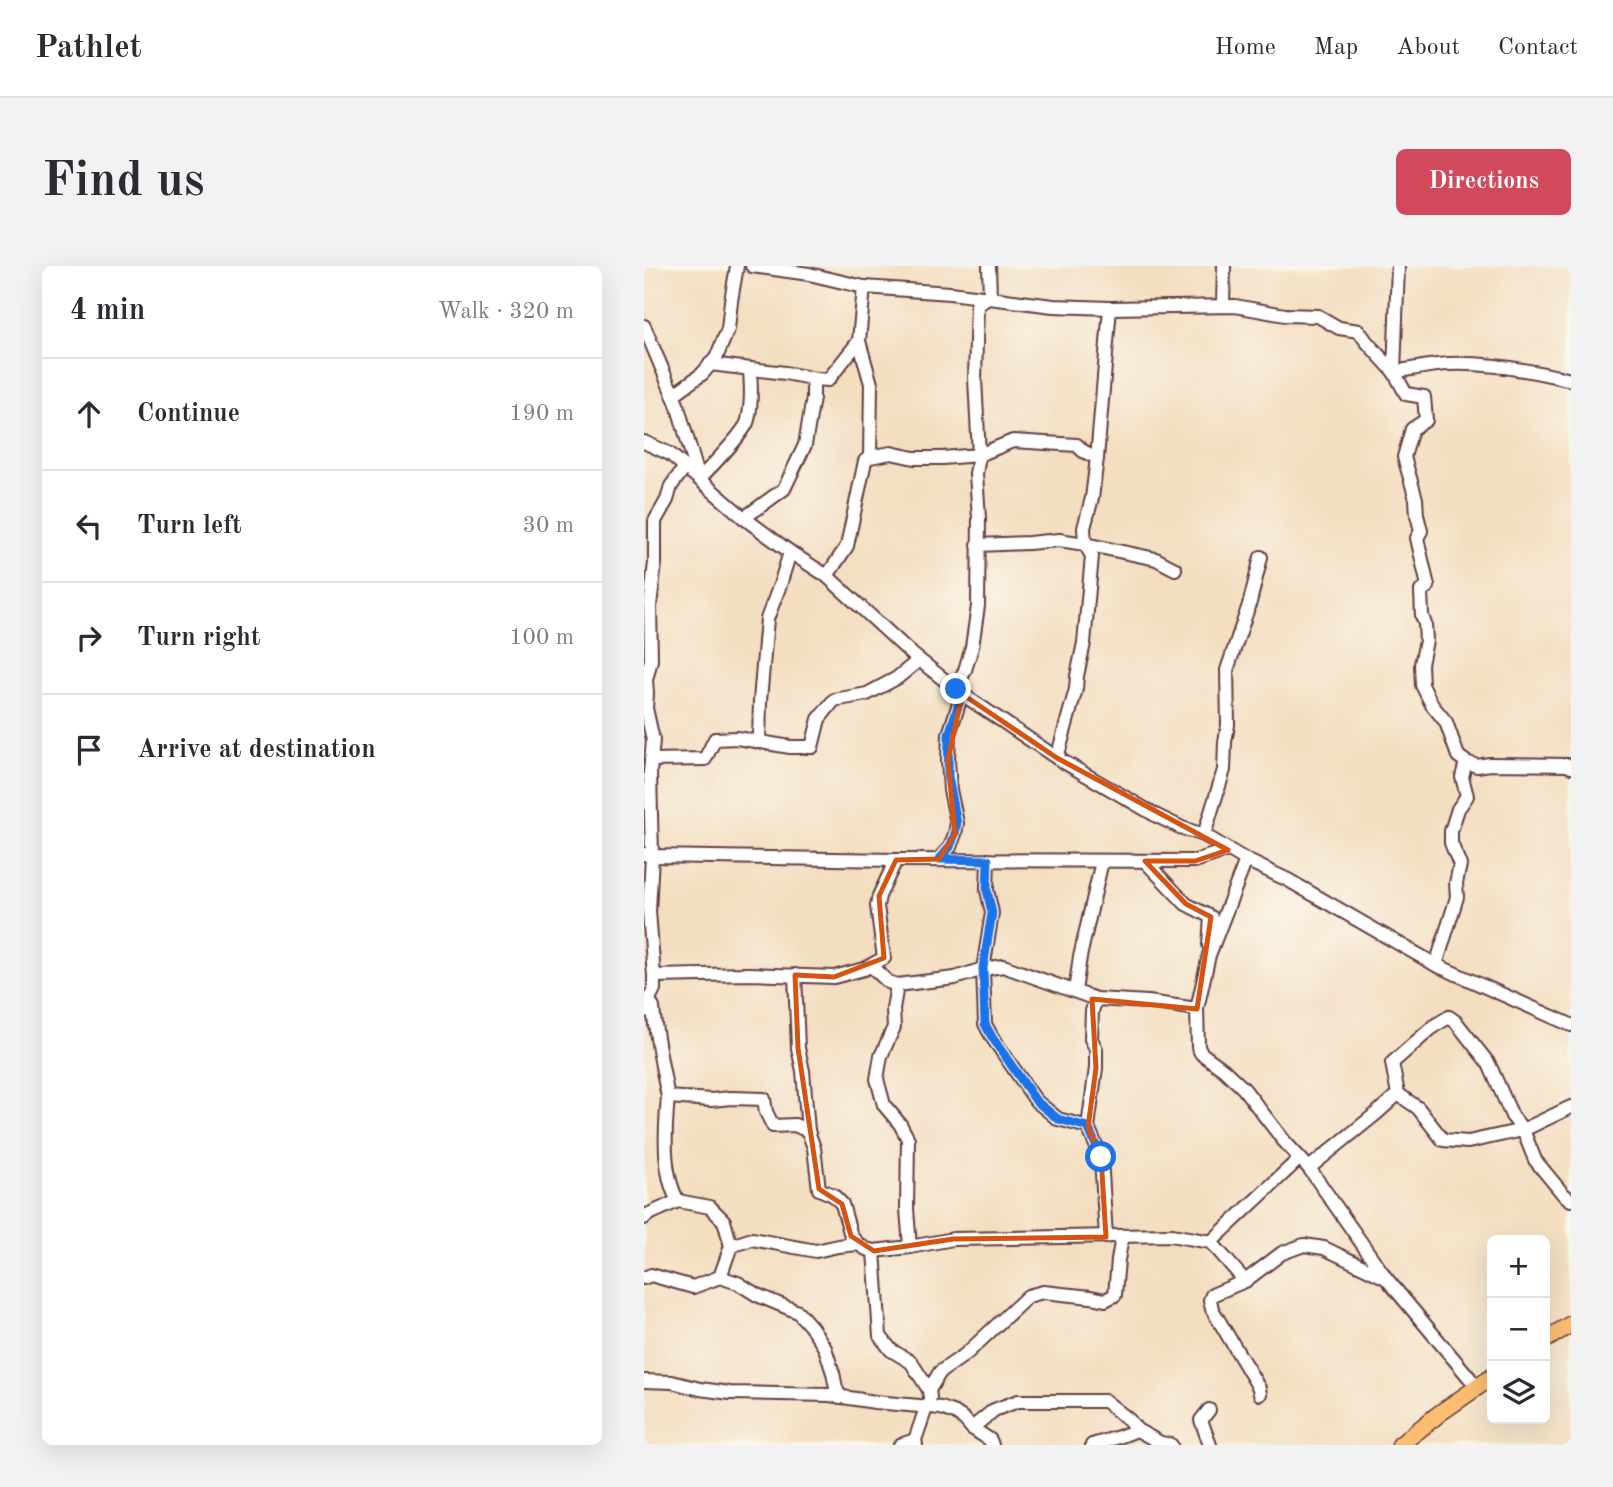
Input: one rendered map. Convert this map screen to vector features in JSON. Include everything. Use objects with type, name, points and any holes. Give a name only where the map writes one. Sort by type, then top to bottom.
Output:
[{"type":"main road","points":[[1550,1337],[1571,1324]]},
{"type":"main road","points":[[1401,1445],[1440,1413],[1487,1381]]},
{"type":"street","points":[[673,395],[702,374],[716,358],[728,329],[737,266]]},
{"type":"street","points":[[753,266],[809,274],[864,287],[950,293],[1045,305],[1111,308],[1235,306],[1285,315],[1318,316],[1339,328],[1359,331],[1394,372],[1406,394],[1424,397],[1426,420],[1412,429],[1405,457],[1416,499],[1421,531],[1417,538],[1429,586],[1422,592],[1426,641],[1422,685],[1432,705],[1446,722],[1458,755],[1466,762],[1477,766],[1490,764],[1571,767]]},
{"type":"street","points":[[989,266],[990,297]]},
{"type":"street","points":[[1223,305],[1224,266]]},
{"type":"street","points":[[1394,372],[1398,266]]},
{"type":"street","points":[[864,287],[859,341],[871,384],[870,457]]},
{"type":"street","points":[[940,859],[950,847],[957,823],[948,776],[949,734],[972,647],[978,606],[979,518],[976,474],[979,455],[975,379],[977,305],[990,297]]},
{"type":"street","points":[[1057,758],[1076,689],[1084,643],[1093,556],[1085,544],[1085,520],[1092,498],[1097,458],[1111,308]]},
{"type":"street","points":[[644,326],[673,395],[699,479]]},
{"type":"street","points":[[710,364],[828,380],[859,341]]},
{"type":"street","points":[[1394,372],[1446,364],[1474,364],[1571,380]]},
{"type":"street","points":[[699,479],[748,423],[750,370]]},
{"type":"street","points":[[744,518],[784,489],[805,445],[813,384],[816,379]]},
{"type":"street","points":[[827,576],[847,546],[865,461],[870,457],[891,453],[914,458],[979,455],[1013,441],[1077,445],[1097,458]]},
{"type":"street","points":[[644,442],[670,454],[744,518],[827,576],[919,660],[959,692],[1057,758],[1157,816],[1181,828],[1204,835],[1246,860],[1288,880],[1436,965],[1571,1025]]},
{"type":"street","points":[[678,1201],[673,1192],[667,1160],[665,1125],[668,1097],[662,1058],[648,1009],[654,989],[654,976],[649,911],[651,760],[646,680],[651,660],[650,606],[655,563],[655,521],[667,500],[671,486],[685,467]]},
{"type":"street","points":[[978,545],[1059,540],[1156,559],[1175,569]]},
{"type":"street","points":[[759,742],[767,619],[790,552]]},
{"type":"street","points":[[1204,835],[1224,770],[1228,725],[1227,670],[1250,602],[1261,557]]},
{"type":"street","points":[[651,760],[705,759],[715,739],[737,738],[790,747],[812,747],[819,719],[834,700],[867,694],[897,678],[919,660]]},
{"type":"street","points":[[1436,965],[1457,897],[1455,883],[1460,865],[1451,844],[1451,831],[1458,809],[1467,796],[1462,777],[1466,762]]},
{"type":"street","points":[[648,855],[896,860],[1195,861],[1228,850]]},
{"type":"street","points":[[654,976],[750,974],[835,977],[871,965],[884,958],[878,896],[896,860]]},
{"type":"street","points":[[988,860],[987,890],[992,913],[983,968],[985,1024],[1036,1101],[1058,1119],[1088,1127]]},
{"type":"street","points":[[1075,990],[1102,860]]},
{"type":"street","points":[[1246,860],[1209,956],[1196,1009],[1198,1047],[1201,1053],[1235,1079],[1309,1168],[1386,1278],[1478,1388]]},
{"type":"street","points":[[1145,861],[1186,904],[1211,916],[1209,956]]},
{"type":"street","points":[[871,965],[888,982],[897,985],[955,978],[983,968],[1003,966],[1096,999],[1148,1002],[1196,1009]]},
{"type":"street","points":[[795,975],[798,1048],[803,1071],[808,1130],[814,1148],[819,1189],[833,1195],[842,1204],[851,1236],[858,1244],[874,1251],[953,1238],[1171,1236],[1211,1242],[1245,1281]]},
{"type":"street","points":[[897,985],[893,1009],[894,1027],[881,1056],[877,1079],[884,1105],[900,1124],[908,1139],[907,1209],[910,1247]]},
{"type":"street","points":[[1096,999],[1092,1011],[1091,1039],[1096,1049],[1096,1068],[1088,1127],[1101,1157],[1105,1237]]},
{"type":"street","points":[[1571,1107],[1523,1130],[1468,1142],[1443,1140],[1418,1108],[1398,1094],[1392,1063],[1434,1026],[1450,1017],[1489,1064],[1512,1116],[1523,1130],[1535,1160],[1571,1200]]},
{"type":"street","points":[[1309,1168],[1398,1094]]},
{"type":"street","points":[[668,1097],[710,1100],[764,1099],[766,1112],[773,1126],[794,1125],[808,1130]]},
{"type":"street","points":[[1211,1242],[1300,1158]]},
{"type":"street","points":[[644,1218],[678,1201],[710,1207],[724,1221],[731,1246],[720,1277]]},
{"type":"street","points":[[900,1445],[916,1443],[929,1406],[929,1390],[940,1372],[965,1354],[1028,1296],[1044,1292],[1105,1300],[1115,1295],[1122,1237]]},
{"type":"street","points":[[731,1246],[752,1239],[816,1251],[858,1244]]},
{"type":"street","points":[[1260,1394],[1210,1305],[1212,1295],[1245,1281],[1282,1254],[1304,1245],[1324,1248],[1386,1278]]},
{"type":"street","points":[[874,1251],[880,1336],[891,1350],[911,1362],[929,1390]]},
{"type":"street","points":[[644,1278],[652,1275],[693,1287],[720,1277],[799,1312],[825,1348],[840,1397]]},
{"type":"street","points":[[644,1381],[672,1382],[730,1393],[830,1395],[929,1406],[956,1413],[990,1440],[992,1445]]},
{"type":"street","points":[[972,1427],[995,1410],[1018,1401],[1105,1401],[1137,1430],[1161,1443],[1171,1445]]},
{"type":"street","points":[[1209,1410],[1201,1420],[1210,1445]]},
{"type":"street","points":[[1092,1445],[1137,1430]]},
{"type":"highlighted area","points":[[962,694],[1057,758],[1228,850],[1195,861],[1145,861],[1186,904],[1211,917],[1197,1009],[1092,999],[1096,1068],[1088,1127],[1101,1157],[1106,1237],[953,1239],[874,1251],[851,1236],[842,1204],[819,1189],[798,1048],[795,975],[834,977],[884,958],[879,896],[896,860],[939,859],[955,834],[948,760]]},
{"type":"route","points":[[956,689],[962,694],[949,734],[948,776],[957,823],[950,847],[940,859],[988,860],[987,890],[992,913],[983,968],[985,1024],[1036,1101],[1058,1119],[1088,1127],[1101,1157]]}]
